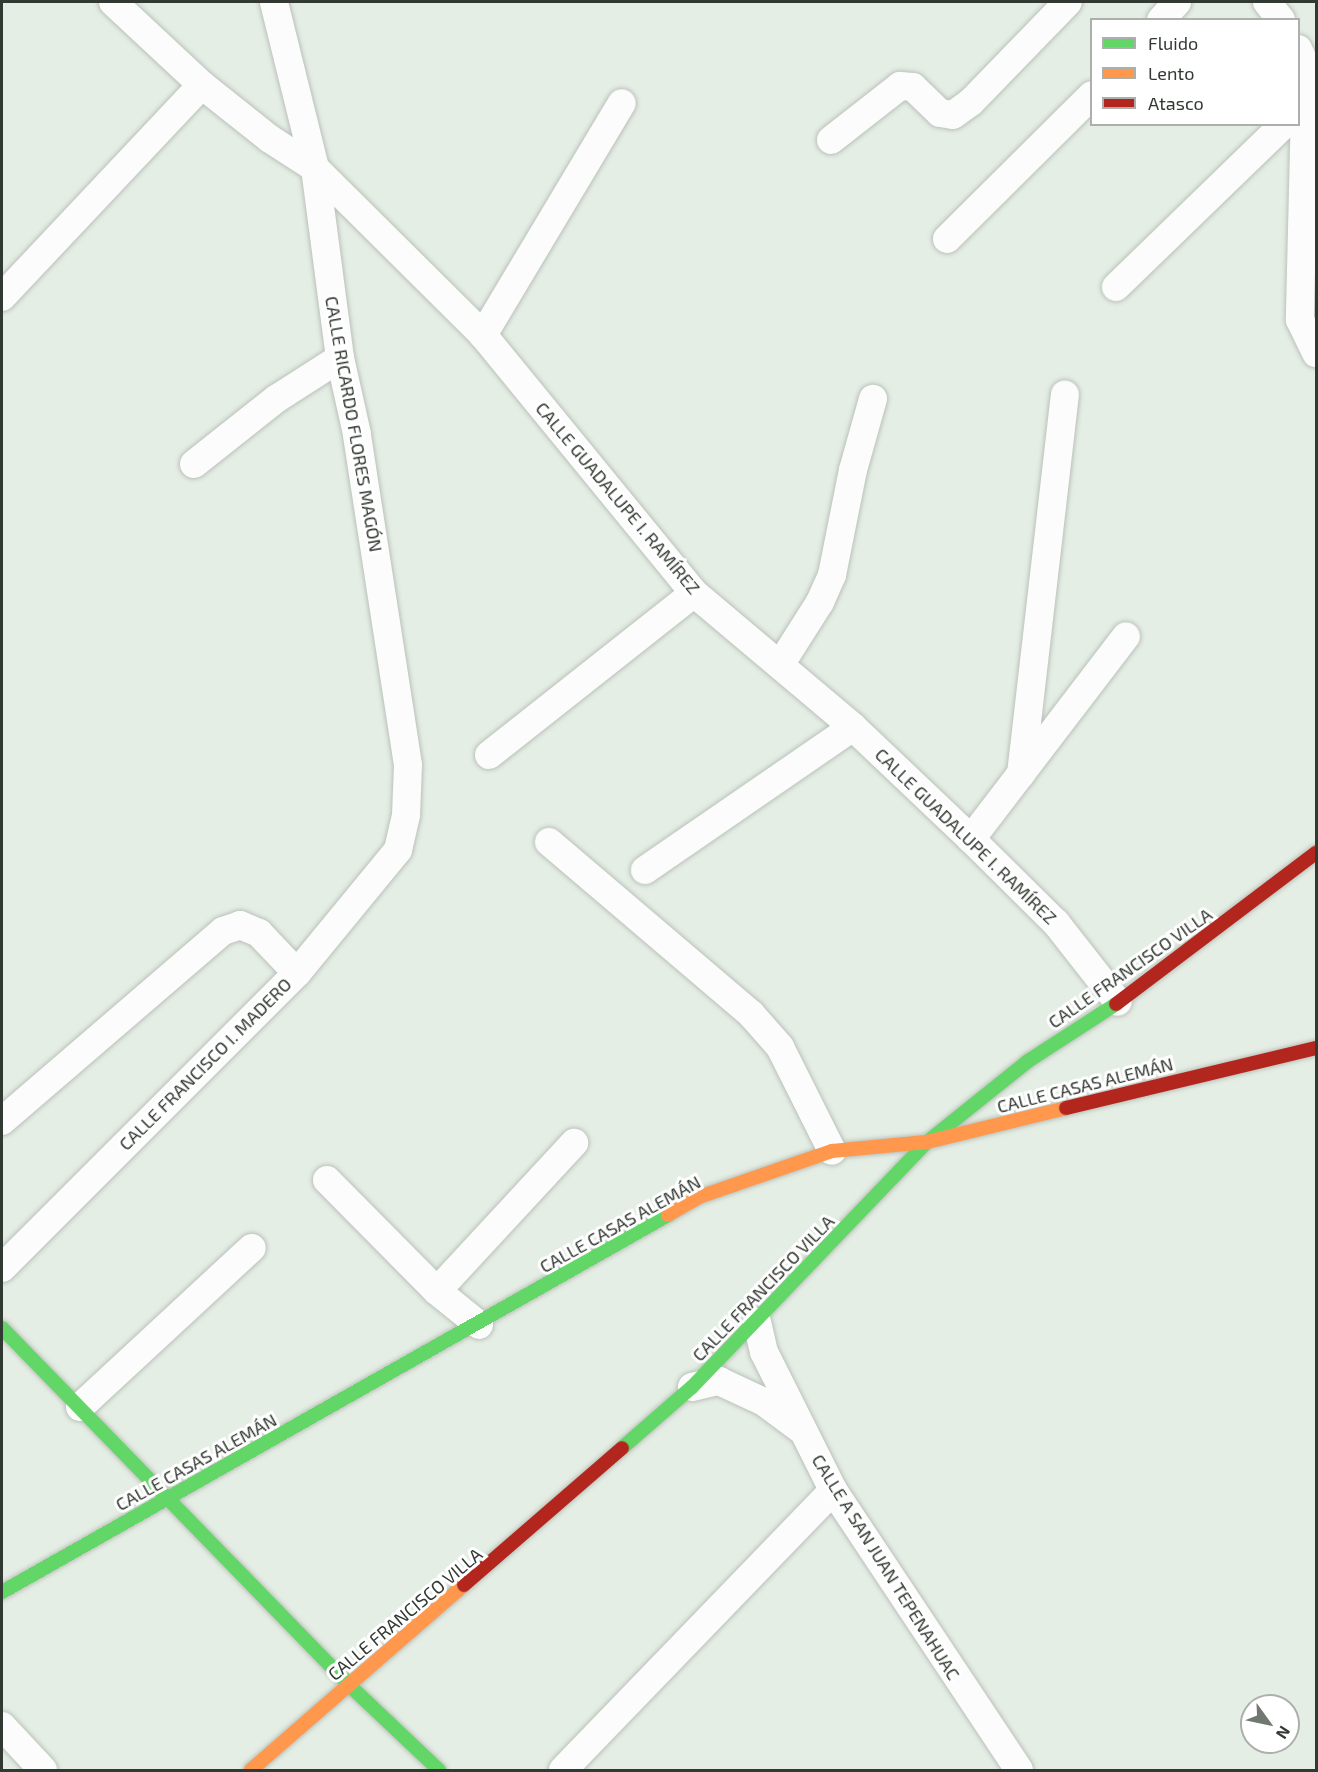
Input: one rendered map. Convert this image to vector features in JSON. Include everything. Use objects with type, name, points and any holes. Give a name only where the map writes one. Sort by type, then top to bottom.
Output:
[{"type":"street","name":"CALLE GUADALUPE I. RAMÍREZ","points":[[113,2],[202,85],[270,139],[315,168],[483,334],[694,593],[853,727],[971,838],[1056,923],[1118,1002]]},
{"type":"street","points":[[831,140],[900,86],[913,87],[940,113],[953,115],[971,102],[1068,2]]},
{"type":"street","points":[[1163,18],[1177,2]]},
{"type":"street","points":[[1267,2],[1279,18]]},
{"type":"street","name":"CALLE RICARDO FLORES MAGÓN","points":[[283,6],[315,168],[340,358],[357,434],[408,765],[406,816],[398,850]]},
{"type":"street","points":[[1300,51],[1306,66],[1302,107],[1300,320],[1317,353]]},
{"type":"street","points":[[2,297],[202,85]]},
{"type":"street","points":[[947,238],[1090,97]]},
{"type":"street","points":[[483,334],[622,103]]},
{"type":"street","points":[[1116,287],[1282,126]]},
{"type":"street","points":[[194,464],[276,399],[340,358]]},
{"type":"street","points":[[1021,774],[1065,395]]},
{"type":"street","points":[[780,665],[820,602],[832,575],[853,470],[873,399]]},
{"type":"street","points":[[489,755],[694,593]]},
{"type":"street","points":[[971,838],[1126,636]]},
{"type":"street","points":[[645,870],[853,727]]},
{"type":"street","points":[[549,842],[751,1014],[780,1047],[832,1151]]},
{"type":"street","name":"CALLE FRANCISCO I. MADERO","points":[[2,1268],[297,972],[398,850]]},
{"type":"street","name":"CALLE FRANCISCO VILLA","points":[[251,1770],[506,1553],[692,1387],[758,1322],[927,1142],[1028,1061],[1118,1002],[1317,853]]},
{"type":"street","points":[[2,1121],[223,932],[240,926],[259,933],[297,972]]},
{"type":"street","name":"CALLE CASAS ALEMÁN","points":[[2,1592],[479,1325],[699,1197],[832,1151],[927,1142],[1317,1048]]},
{"type":"street","points":[[437,1291],[574,1143]]},
{"type":"street","points":[[327,1180],[437,1291],[479,1325]]},
{"type":"street","points":[[80,1407],[252,1248]]},
{"type":"street","name":"CALLE A SAN JUAN TEPENAHUAC","points":[[758,1322],[764,1352],[833,1490],[1018,1770]]},
{"type":"street","points":[[2,1328],[349,1685],[439,1770]]},
{"type":"street","points":[[692,1387],[719,1381],[764,1402],[801,1430]]},
{"type":"street","points":[[563,1770],[833,1490]]},
{"type":"street","points":[[2,1726],[43,1770]]},
{"type":"traffic: fast","points":[[622,1448],[692,1387],[927,1142],[1028,1061],[1116,1004]]},
{"type":"traffic: fast","points":[[2,1592],[668,1215]]},
{"type":"traffic: fast","points":[[2,1328],[349,1685],[439,1770]]},
{"type":"traffic: slow","points":[[668,1215],[699,1197],[832,1151],[927,1142],[1066,1108]]},
{"type":"traffic: slow","points":[[251,1770],[464,1585]]},
{"type":"traffic: jam","points":[[1116,1004],[1316,853]]},
{"type":"traffic: jam","points":[[1066,1108],[1316,1048]]},
{"type":"traffic: jam","points":[[464,1585],[622,1448]]}]
